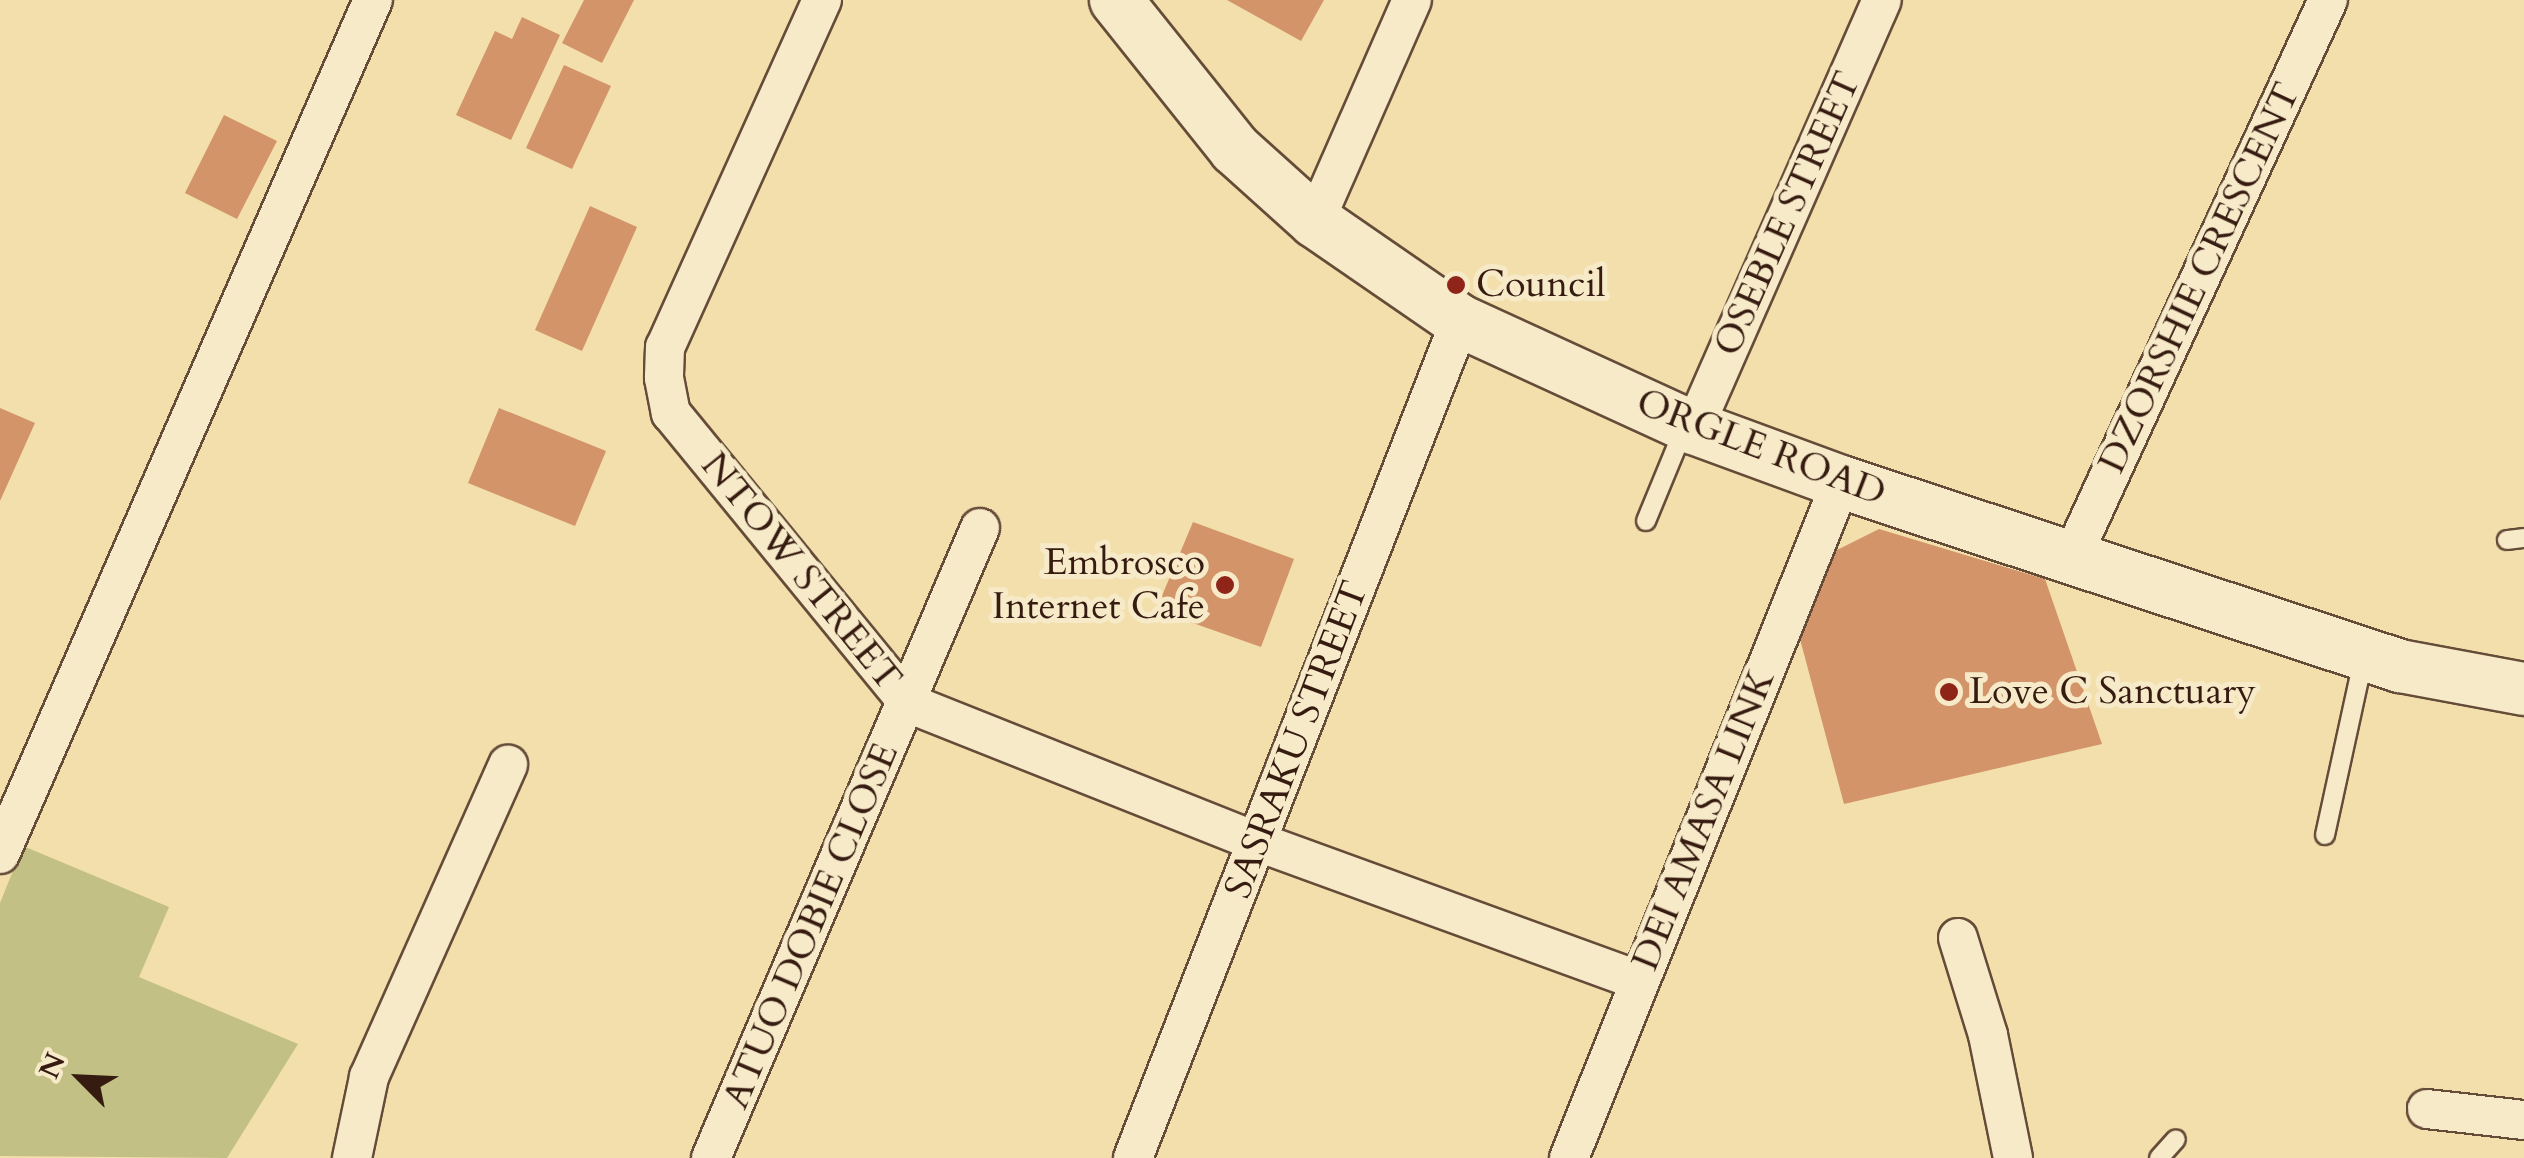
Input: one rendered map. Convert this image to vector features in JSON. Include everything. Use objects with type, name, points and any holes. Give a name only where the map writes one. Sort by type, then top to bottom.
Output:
[{"type":"street","points":[[0,854],[374,0]]},
{"type":"street","name":"NTOW STREET","points":[[822,0],[665,347],[664,378],[671,413],[908,703],[1258,842],[1639,981]]},
{"type":"street","name":"ORGLE ROAD","points":[[1116,0],[1235,148],[1315,220],[1460,321],[1690,426],[1841,482],[2365,655],[2524,689]]},
{"type":"street","points":[[1315,220],[1412,0]]},
{"type":"street","name":"OSEBLE STREET","points":[[1690,426],[1882,0]]},
{"type":"street","name":"DZORSHIE CRESCENT","points":[[2072,557],[2328,0]]},
{"type":"street","name":"SASRAKU STREET","points":[[1132,1158],[1460,321]]},
{"type":"street","name":"DEI AMASA LINK","points":[[1570,1158],[1841,482]]},
{"type":"street","name":"ATUO DOBIE CLOSE","points":[[711,1158],[980,528]]},
{"type":"street","points":[[352,1158],[368,1077],[508,765]]},
{"type":"street","points":[[1958,938],[1988,1036],[2014,1158]]},
{"type":"street","points":[[2428,1110],[2524,1120]]},
{"type":"lane","points":[[1646,521],[1690,426]]},
{"type":"lane","points":[[2325,835],[2365,655]]},
{"type":"lane","points":[[2159,1158],[2176,1139]]},
{"type":"shaded area","points":[[23,846],[169,907],[139,977],[298,1044],[227,1158],[0,1156],[0,903]]},
{"type":"building","points":[[584,0],[634,0],[602,63],[562,43]]},
{"type":"building","points":[[1227,0],[1324,0],[1301,41]]},
{"type":"building","points":[[522,17],[560,35],[511,140],[456,115],[495,31],[512,39]]},
{"type":"building","points":[[564,65],[611,86],[572,169],[526,148]]},
{"type":"building","points":[[224,115],[277,141],[237,219],[185,193]]},
{"type":"building","points":[[590,206],[637,227],[582,351],[535,330]]},
{"type":"building","points":[[0,408],[35,423],[0,501]]},
{"type":"building","points":[[499,408],[606,451],[575,526],[468,483]]},
{"type":"building","name":"Embrosco Internet Cafe","points":[[1193,522],[1294,559],[1261,647],[1156,610]]},
{"type":"building","name":"Love C Sanctuary","points":[[1879,529],[2045,579],[2102,744],[1844,804],[1800,639],[1831,553]]},
{"type":"place","name":"Council","points":[[1456,285]]},
{"type":"place","name":"Embrosco Internet Cafe","points":[[1225,585]]},
{"type":"place","name":"Love C Sanctuary","points":[[1949,692]]}]
